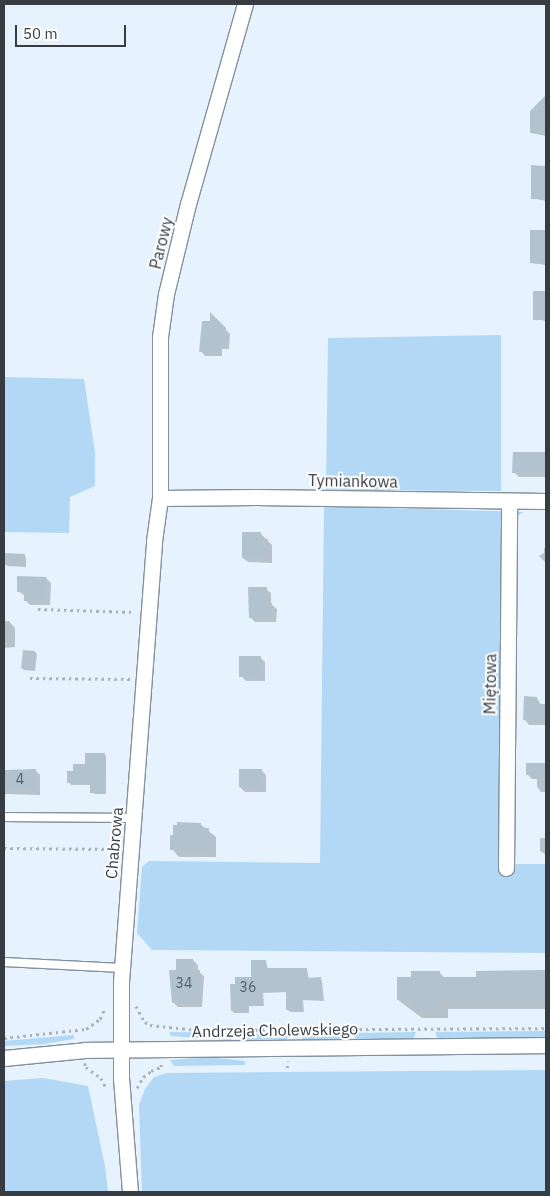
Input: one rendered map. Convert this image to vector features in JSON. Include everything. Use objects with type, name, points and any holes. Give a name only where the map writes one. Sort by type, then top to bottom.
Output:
[{"type":"street","name":"Parowy","points":[[160,498],[160,337],[166,294],[188,204],[245,4]]},
{"type":"street","name":"Tymiankowa","points":[[160,498],[256,497],[546,501]]},
{"type":"street","name":"Chabrowa","points":[[130,1192],[121,1050],[122,968],[154,540],[160,498]]},
{"type":"street","name":"Miętowa","points":[[506,868],[509,501]]},
{"type":"street","name":"Andrzeja Cholewskiego","points":[[4,1058],[85,1050],[546,1045]]},
{"type":"lane","points":[[4,817],[134,818]]},
{"type":"lane","points":[[4,962],[122,968]]},
{"type":"path","points":[[38,609],[150,612]]},
{"type":"path","points":[[30,678],[144,680]]},
{"type":"path","points":[[4,848],[131,849]]},
{"type":"path","points":[[4,1038],[86,1029],[107,1018]]},
{"type":"path","points":[[133,1018],[143,1018],[145,1022],[156,1027],[198,1030],[546,1028]]},
{"type":"path","points":[[143,1077],[150,1071],[161,1067],[161,1061]]},
{"type":"path","points":[[85,1062],[86,1067],[101,1078]]},
{"type":"shaded area","points":[[501,335],[501,491],[326,490],[328,338]]},
{"type":"shaded area","points":[[4,377],[84,379],[95,452],[95,486],[70,497],[69,533],[4,532]]},
{"type":"shaded area","points":[[324,506],[523,512],[517,517],[514,864],[546,864],[546,953],[152,950],[137,933],[142,867],[149,861],[320,863]]},
{"type":"shaded area","points":[[546,1031],[546,1039],[439,1039],[436,1036],[436,1032]]},
{"type":"shaded area","points":[[170,1032],[233,1033],[233,1037],[231,1040],[170,1036]]},
{"type":"shaded area","points":[[416,1032],[413,1039],[357,1040],[354,1037],[354,1033]]},
{"type":"shaded area","points":[[244,1033],[288,1033],[288,1037],[286,1040],[247,1041]]},
{"type":"shaded area","points":[[300,1033],[344,1033],[344,1037],[341,1040],[303,1040]]},
{"type":"shaded area","points":[[74,1035],[74,1039],[44,1044],[4,1046],[4,1041]]},
{"type":"shaded area","points":[[208,1057],[245,1061],[245,1065],[174,1066],[170,1060]]},
{"type":"shaded area","points":[[546,1070],[546,1192],[142,1192],[139,1105],[145,1089],[154,1077],[167,1073]]},
{"type":"shaded area","points":[[43,1078],[88,1086],[105,1166],[108,1192],[4,1192],[4,1081]]},
{"type":"building","points":[[546,95],[546,133],[530,133],[530,111]]},
{"type":"building","points":[[531,165],[546,166],[546,199],[531,199]]},
{"type":"building","points":[[530,230],[546,230],[546,264],[530,263]]},
{"type":"building","points":[[533,291],[546,291],[546,320],[533,320]]},
{"type":"building","points":[[210,312],[226,328],[225,345],[218,345],[217,352],[199,352],[202,321],[210,321]]},
{"type":"building","points":[[513,452],[545,452],[545,473],[512,473]]},
{"type":"building","points":[[242,532],[261,532],[261,539],[268,539],[267,558],[242,558]]},
{"type":"building","points":[[4,553],[25,554],[24,565],[4,564]]},
{"type":"building","points":[[17,576],[46,577],[46,601],[24,601],[24,592],[17,592]]},
{"type":"building","points":[[248,587],[267,587],[267,603],[272,603],[272,618],[249,618]]},
{"type":"building","points":[[23,650],[35,651],[34,669],[21,668]]},
{"type":"building","points":[[239,656],[261,656],[261,677],[239,677]]},
{"type":"building","points":[[524,696],[537,697],[537,704],[546,704],[546,721],[523,720]]},
{"type":"building","points":[[85,753],[105,753],[104,793],[90,793],[90,783],[67,783],[67,771],[73,771],[73,764],[85,764]]},
{"type":"building","points":[[526,763],[546,763],[546,775],[526,775]]},
{"type":"building","points":[[36,769],[36,790],[4,789],[4,770]]},
{"type":"building","points":[[239,769],[262,769],[261,788],[239,787]]},
{"type":"building","points":[[177,822],[201,823],[200,828],[209,828],[209,850],[170,850],[170,835],[173,835],[173,825],[177,825]]},
{"type":"building","points":[[176,959],[193,959],[193,970],[200,970],[198,1003],[172,1003],[169,970],[176,970]]},
{"type":"building","points":[[251,960],[266,960],[266,968],[307,968],[307,978],[321,977],[322,999],[302,999],[302,1010],[286,1010],[286,990],[262,991],[262,1004],[247,1005],[247,1011],[231,1011],[230,984],[235,984],[235,977],[251,977]]},
{"type":"building","points":[[546,970],[546,1001],[440,1000],[440,1009],[412,1010],[412,1000],[397,1000],[397,977],[411,977],[411,971],[440,971],[440,977],[476,977],[476,971]]}]
